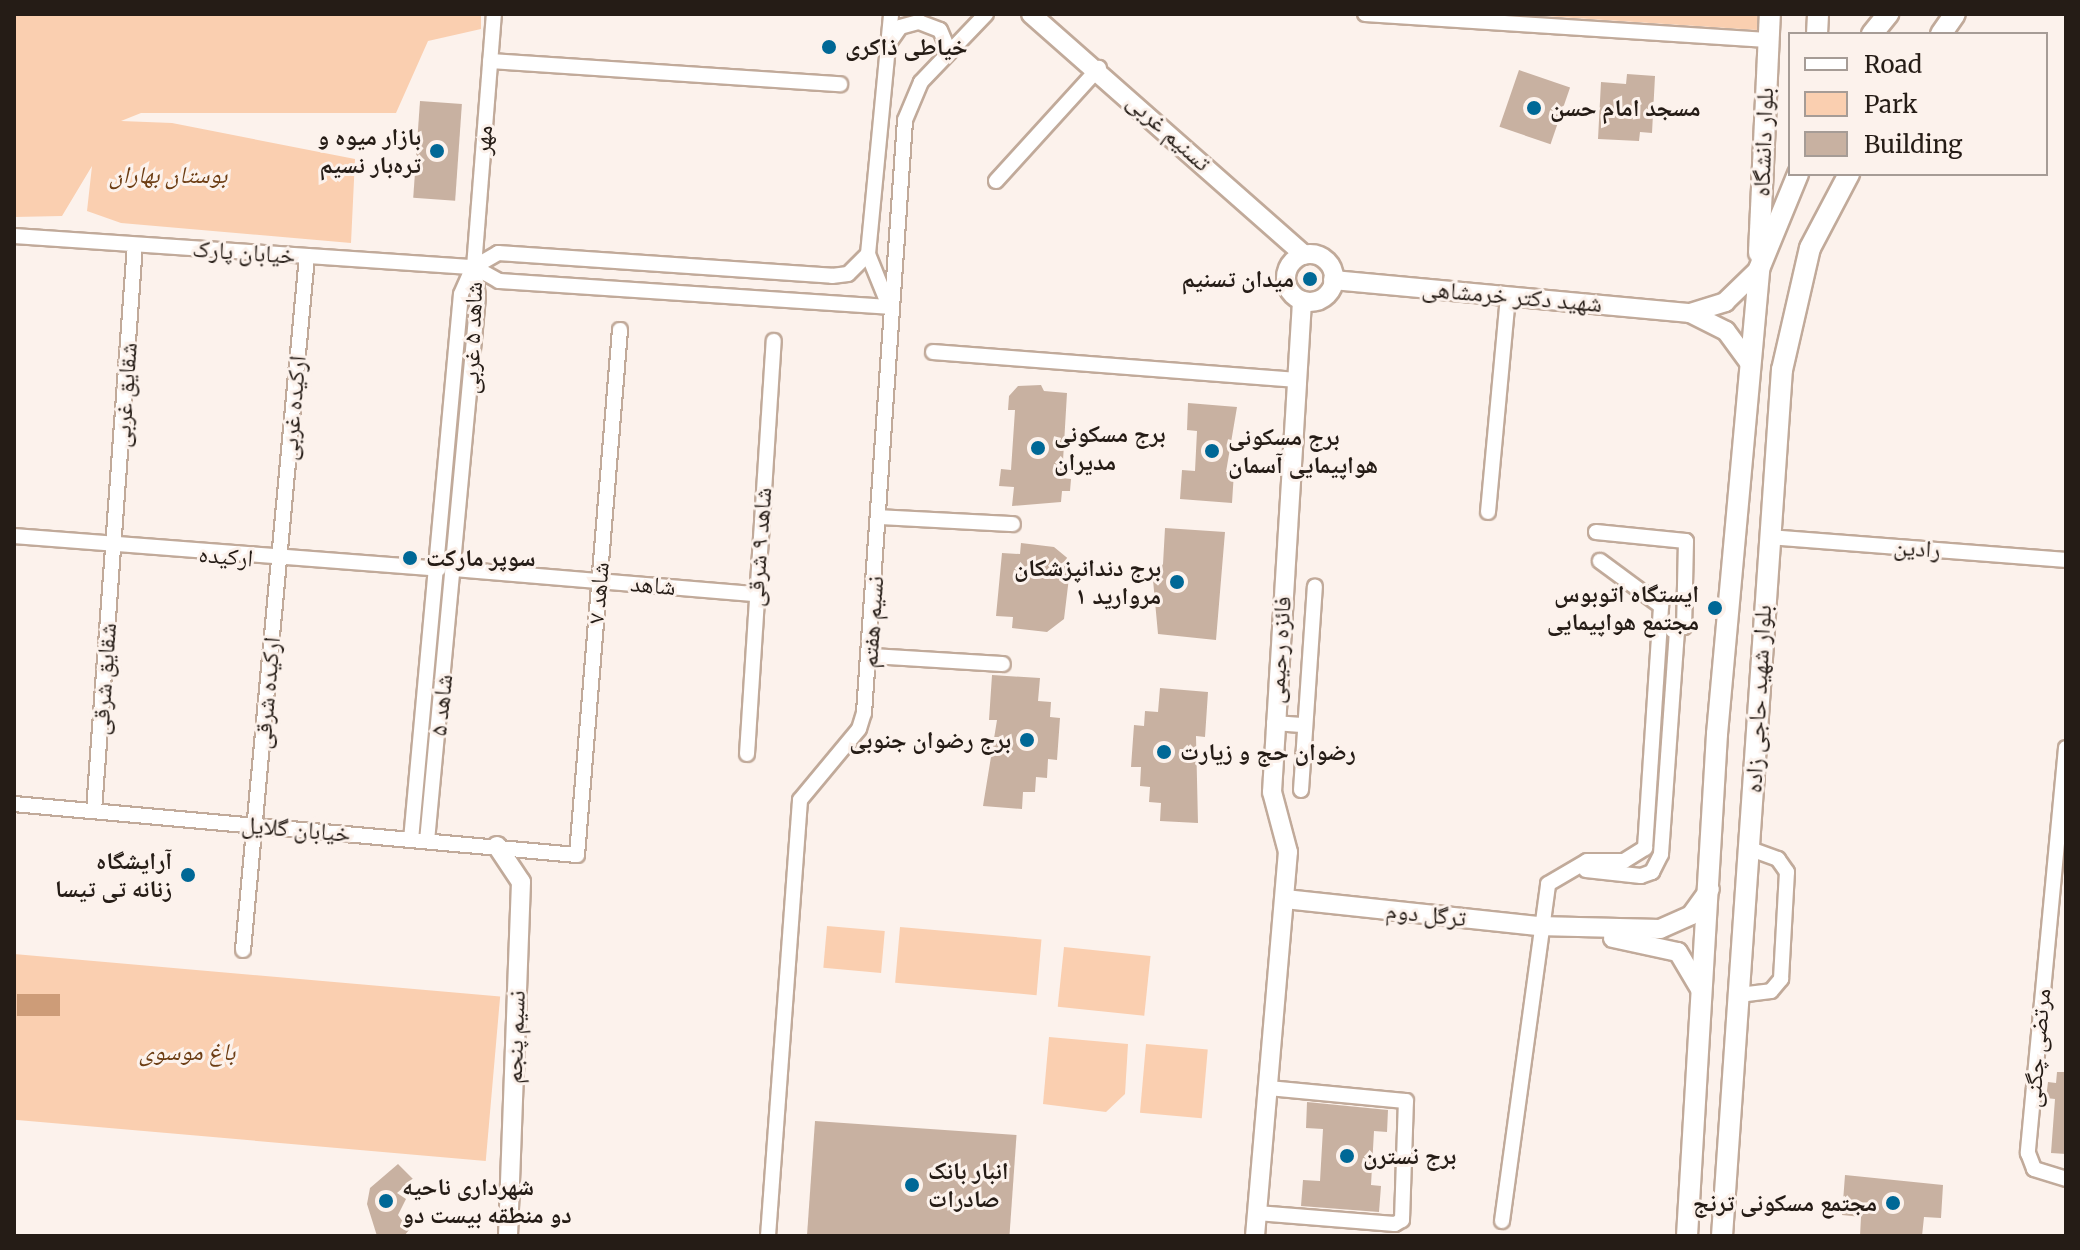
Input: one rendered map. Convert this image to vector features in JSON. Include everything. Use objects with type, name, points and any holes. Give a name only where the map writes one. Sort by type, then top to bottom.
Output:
[{"type":"main road","name":"بلوار دانشگاه","points":[[1759,269],[1770,14]]},
{"type":"main road","points":[[1873,32],[1888,14]]},
{"type":"main road","points":[[1942,32],[1955,14]]},
{"type":"main road","name":"بلوار شهید حاجی زاده","points":[[1687,1236],[1700,989],[1759,269],[1797,176]]},
{"type":"main road","name":"بلوار شهید حاجی زاده","points":[[1722,1236],[1769,537],[1793,299],[1810,248],[1848,176]]},
{"type":"main road","points":[[1710,881],[1727,883],[1747,872]]},
{"type":"street","name":"مهر","points":[[474,267],[494,14]]},
{"type":"street","points":[[889,307],[868,254],[891,14]]},
{"type":"street","name":"نسیم هفتم","points":[[768,1236],[800,800],[859,729],[871,656],[889,307],[905,120],[921,82],[986,14]]},
{"type":"street","name":"تسنیم غربی","points":[[1031,14],[1099,68],[1304,255]]},
{"type":"street","points":[[1365,14],[1767,40]]},
{"type":"street","points":[[889,43],[900,27],[919,22],[940,30],[949,51]]},
{"type":"street","points":[[490,61],[840,84]]},
{"type":"street","points":[[996,181],[1099,68]]},
{"type":"street","name":"خیابان پارک","points":[[14,236],[474,267],[499,281],[889,307]]},
{"type":"street","name":"شقایق غربی","points":[[114,546],[135,245]]},
{"type":"street","name":"خیابان پارک","points":[[474,267],[498,253],[832,276],[848,274],[868,254]]},
{"type":"street","points":[[1304,255],[1325,260],[1333,280],[1323,298],[1302,301],[1286,278],[1291,263],[1304,255]]},
{"type":"street","name":"ارکیده غربی","points":[[279,561],[307,256]]},
{"type":"street","name":"شاهد ۵ غربی","points":[[439,569],[461,294],[474,267]]},
{"type":"street","name":"شاهد ۵ غربی","points":[[455,569],[478,296],[474,267]]},
{"type":"street","name":"شهید دکتر خرمشاهی","points":[[1690,313],[1725,302],[1759,269]]},
{"type":"street","name":"شهید دکتر خرمشاهی","points":[[1333,280],[1690,313],[1726,331],[1751,365]]},
{"type":"street","points":[[1488,512],[1508,296]]},
{"type":"street","name":"فائزه رحیمی","points":[[1255,1236],[1288,852],[1272,792],[1302,301]]},
{"type":"street","name":"شاهد ۷","points":[[577,855],[620,330]]},
{"type":"street","name":"شاهد ۹ شرقی","points":[[747,754],[755,594],[774,341]]},
{"type":"street","points":[[933,352],[1297,380]]},
{"type":"street","points":[[878,517],[1013,524]]},
{"type":"street","points":[[1596,532],[1686,541],[1684,627],[1677,630],[1660,629]]},
{"type":"street","name":"ارکیده","points":[[14,536],[279,561],[439,569]]},
{"type":"street","name":"رادین","points":[[1769,537],[2066,560]]},
{"type":"street","name":"شقایق شرقی","points":[[94,811],[114,546]]},
{"type":"street","name":"ارکیده شرقی","points":[[254,826],[279,561]]},
{"type":"street","points":[[1502,1221],[1518,1131],[1538,926],[1548,884],[1578,870],[1587,861],[1636,857],[1645,848],[1660,629],[1659,599],[1628,588],[1600,561]]},
{"type":"street","name":"شاهد ۵","points":[[411,840],[439,569]]},
{"type":"street","name":"شاهد ۵","points":[[427,841],[455,569]]},
{"type":"street","name":"شاهد","points":[[455,569],[755,594]]},
{"type":"street","points":[[1301,790],[1315,586]]},
{"type":"street","points":[[1578,870],[1641,876],[1652,872],[1661,854],[1677,630]]},
{"type":"street","points":[[871,656],[1003,664]]},
{"type":"street","points":[[1274,723],[1305,725]]},
{"type":"street","name":"مرتضی چگنی","points":[[2066,748],[2028,1153],[2034,1169],[2066,1179]]},
{"type":"street","name":"خیابان گلایل","points":[[14,804],[577,855]]},
{"type":"street","points":[[243,950],[254,826]]},
{"type":"street","name":"نسیم پنجم","points":[[497,846],[521,882],[508,1236]]},
{"type":"street","points":[[1739,995],[1771,991],[1781,979],[1787,872],[1778,859],[1750,849]]},
{"type":"street","name":"ترگل دوم","points":[[1285,899],[1568,928],[1677,925],[1710,881]]},
{"type":"street","name":"ترگل دوم","points":[[1568,928],[1666,947],[1687,962],[1700,989]]},
{"type":"street","points":[[1257,1213],[1402,1220],[1406,1101],[1268,1088]]},
{"type":"green space","name":"بوستان بهاران","points":[[14,14],[481,14],[481,29],[428,41],[396,113],[141,113],[121,121],[172,123],[355,159],[351,243],[121,223],[87,211],[92,166],[62,216],[14,217]]},
{"type":"green space","points":[[1512,14],[1758,14],[1757,30]]},
{"type":"green space","points":[[827,926],[885,931],[881,973],[823,968]]},
{"type":"green space","points":[[900,927],[1041,939],[1037,995],[895,983]]},
{"type":"green space","points":[[1064,947],[1151,956],[1144,1016],[1058,1007]]},
{"type":"green space","name":"باغ موسوی","points":[[14,954],[500,997],[486,1161],[14,1120]]},
{"type":"green space","points":[[1049,1037],[1128,1044],[1125,1094],[1106,1112],[1043,1104]]},
{"type":"green space","points":[[1146,1044],[1208,1049],[1202,1118],[1140,1113]]},
{"type":"shaded area","points":[[17,994],[60,994],[60,1016],[17,1016]]},
{"type":"building","name":"مسجد امام حسن","points":[[1519,70],[1570,88],[1551,144],[1499,127]]},
{"type":"building","points":[[1627,74],[1655,76],[1652,133],[1640,132],[1639,141],[1598,139],[1601,82],[1626,84]]},
{"type":"building","name":"بازار میوه و تره‌بار نسیم","points":[[420,101],[462,104],[455,201],[413,198]]},
{"type":"building","name":"برج مسکونی مدیران","points":[[1041,385],[1044,391],[1067,393],[1062,478],[1071,479],[1070,491],[1062,491],[1061,502],[1012,506],[1014,487],[999,486],[1001,469],[1011,470],[1015,410],[1008,410],[1009,396],[1018,386]]},
{"type":"building","name":"برج مسکونی هواپیمایی آسمان","points":[[1188,403],[1237,407],[1226,472],[1234,472],[1232,503],[1180,499],[1182,470],[1195,471],[1197,431],[1187,430]]},
{"type":"building","name":"برج دندانپزشکان مروارید ۱","points":[[1165,528],[1225,532],[1216,640],[1158,634],[1153,580],[1163,564]]},
{"type":"building","points":[[1021,543],[1054,547],[1071,561],[1064,619],[1047,632],[1012,628],[1013,617],[996,616],[1002,553],[1020,554]]},
{"type":"building","name":"برج رضوان جنوبی","points":[[992,675],[1040,678],[1038,701],[1051,702],[1050,717],[1060,718],[1057,760],[1048,759],[1047,778],[1036,777],[1035,792],[1023,792],[1022,809],[983,806],[997,720],[989,720]]},
{"type":"building","name":"رضوان حج و زیارت","points":[[1160,688],[1208,692],[1205,737],[1196,736],[1198,823],[1160,821],[1161,803],[1149,802],[1150,787],[1140,786],[1141,767],[1131,767],[1134,725],[1144,726],[1145,711],[1158,712]]},
{"type":"building","points":[[2057,1072],[2066,1072],[2066,1154],[2051,1153],[2055,1099],[2046,1098],[2048,1082],[2056,1083]]},
{"type":"building","name":"برج نسترن","points":[[1307,1102],[1388,1110],[1387,1132],[1374,1131],[1371,1185],[1381,1186],[1379,1212],[1301,1206],[1303,1180],[1320,1181],[1323,1129],[1306,1128]]},
{"type":"building","name":"انبار بانک صادرات","points":[[815,1121],[1017,1135],[1009,1236],[807,1236]]},
{"type":"building","name":"شهرداری ناحیه دو منطقه بیست دو","points":[[398,1164],[413,1179],[397,1193],[406,1199],[398,1215],[409,1230],[404,1236],[377,1236],[367,1204],[370,1188]]},
{"type":"building","name":"مجتمع مسکونی ترنج","points":[[1845,1175],[1943,1185],[1941,1218],[1924,1217],[1922,1236],[1860,1236],[1861,1217],[1842,1215]]},
{"type":"place","name":"خیاطی ذاکری","points":[[829,47]]},
{"type":"place","name":"مسجد امام حسن","points":[[1534,108]]},
{"type":"place","name":"بازار میوه و تره‌بار نسیم","points":[[437,151]]},
{"type":"place","name":"میدان تسنیم","points":[[1310,279]]},
{"type":"place","name":"برج مسکونی مدیران","points":[[1038,448]]},
{"type":"place","name":"برج مسکونی هواپیمایی آسمان","points":[[1212,451]]},
{"type":"place","name":"سوپر مارکت","points":[[410,558]]},
{"type":"place","name":"برج دندانپزشکان مروارید ۱","points":[[1177,582]]},
{"type":"place","name":"ایستگاه اتوبوس مجتمع هواپیمایی","points":[[1715,608]]},
{"type":"place","name":"برج رضوان جنوبی","points":[[1027,740]]},
{"type":"place","name":"رضوان حج و زیارت","points":[[1164,752]]},
{"type":"place","name":"آرایشگاه زنانه تی تیسا","points":[[188,875]]},
{"type":"place","name":"برج نسترن","points":[[1347,1156]]},
{"type":"place","name":"انبار بانک صادرات","points":[[912,1185]]},
{"type":"place","name":"شهرداری ناحیه دو منطقه بیست دو","points":[[386,1201]]},
{"type":"place","name":"مجتمع مسکونی ترنج","points":[[1893,1203]]}]
